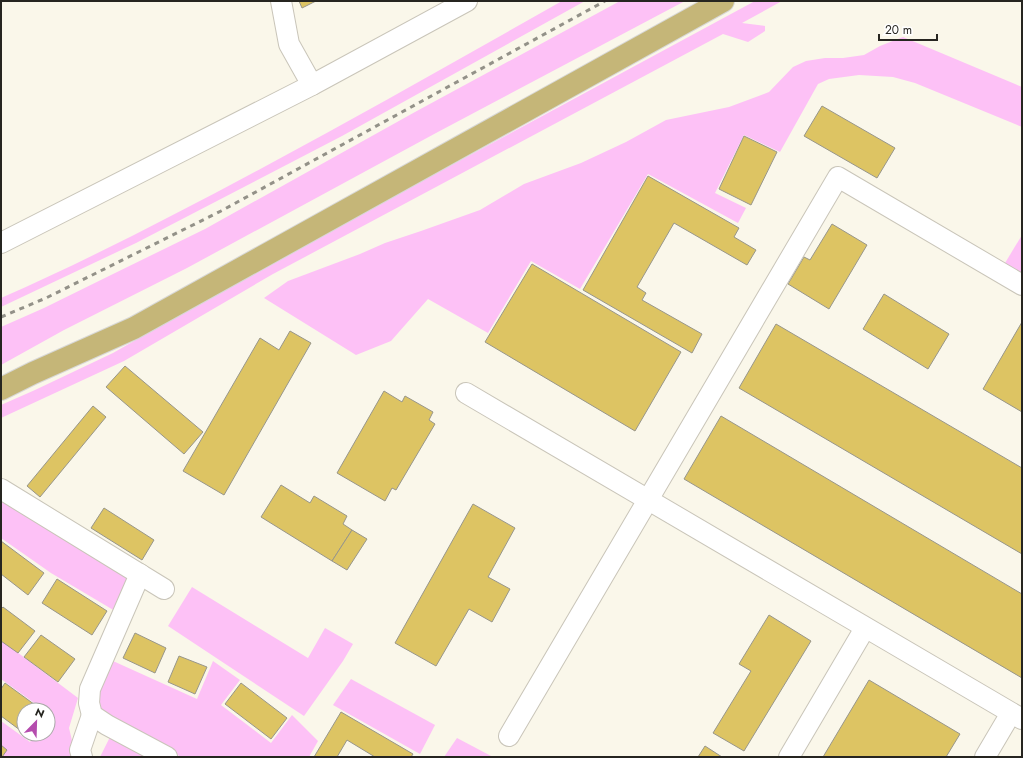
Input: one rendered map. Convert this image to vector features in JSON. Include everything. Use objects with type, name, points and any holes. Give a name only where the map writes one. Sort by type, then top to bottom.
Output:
[{"type":"main road","points":[[1,388],[134,328],[723,1]]},
{"type":"street","points":[[281,1],[289,44],[312,85]]},
{"type":"street","points":[[1,243],[312,85],[467,1]]},
{"type":"street","points":[[509,736],[838,177],[1022,285]]},
{"type":"street","points":[[466,393],[1016,716],[985,757]]},
{"type":"street","points":[[1,489],[164,590]]},
{"type":"street","points":[[82,757],[80,750],[92,715],[89,703],[90,689],[140,574]]},
{"type":"street","points":[[789,757],[865,628]]},
{"type":"street","points":[[92,715],[107,725],[167,757]]},
{"type":"shaded area","points":[[562,1],[585,1],[342,136],[136,243],[1,307],[1,298],[101,252],[232,184],[376,106]]},
{"type":"shaded area","points":[[620,1],[685,1],[436,133],[187,268],[64,330],[1,365],[1,327],[44,308],[205,229],[415,112]]},
{"type":"shaded area","points":[[755,1],[782,1],[742,23],[765,26],[765,31],[748,42],[723,34],[273,274],[124,361],[1,418],[1,405],[113,353],[272,262]]},
{"type":"shaded area","points":[[903,37],[1022,87],[1022,127],[915,83],[893,77],[859,75],[829,79],[818,84],[780,152],[744,135],[715,193],[746,208],[738,223],[648,174],[580,289],[531,261],[488,333],[428,299],[391,341],[356,355],[264,298],[288,281],[385,243],[480,210],[524,184],[581,163],[626,142],[666,120],[729,107],[769,92],[793,67],[806,61],[864,55],[880,46]]},
{"type":"shaded area","points":[[1022,235],[1022,279],[1002,268]]},
{"type":"shaded area","points":[[1,501],[131,580],[115,611],[51,573],[1,538]]},
{"type":"shaded area","points":[[192,587],[308,658],[325,628],[353,644],[343,661],[304,716],[168,626]]},
{"type":"shaded area","points":[[1,640],[78,698],[69,728],[76,757],[1,757],[1,721],[16,732],[16,742],[56,742],[56,702],[33,702],[1,679]]},
{"type":"shaded area","points":[[113,661],[197,699],[213,661],[240,680],[221,705],[271,743],[292,715],[318,741],[309,757],[181,757],[103,714],[96,702],[96,690]]},
{"type":"shaded area","points":[[351,679],[435,725],[420,754],[333,705]]},
{"type":"shaded area","points":[[112,733],[156,757],[100,757]]},
{"type":"shaded area","points":[[457,738],[493,757],[444,757]]},
{"type":"building","points":[[299,1],[316,1],[302,8]]},
{"type":"building","points":[[822,106],[895,148],[877,178],[804,136]]},
{"type":"building","points":[[744,136],[777,152],[751,205],[719,189]]},
{"type":"building","points":[[648,176],[739,228],[734,237],[756,250],[747,265],[674,223],[637,287],[646,293],[642,300],[702,334],[692,353],[583,290]]},
{"type":"building","points":[[832,224],[867,245],[829,309],[788,284],[804,257],[810,260]]},
{"type":"building","points":[[532,264],[681,352],[635,431],[485,342]]},
{"type":"building","points":[[884,294],[949,334],[928,369],[863,329]]},
{"type":"building","points":[[1022,322],[1022,412],[983,389]]},
{"type":"building","points":[[776,324],[1022,468],[1022,554],[739,388]]},
{"type":"building","points":[[290,331],[311,343],[224,495],[183,471],[260,338],[279,350]]},
{"type":"building","points":[[125,366],[203,432],[184,454],[106,387]]},
{"type":"building","points":[[384,391],[402,402],[405,396],[433,412],[429,420],[435,424],[396,490],[392,488],[385,501],[337,473]]},
{"type":"building","points":[[93,406],[106,417],[40,497],[27,486]]},
{"type":"building","points":[[721,416],[1022,594],[1022,678],[684,479]]},
{"type":"building","points":[[281,485],[310,503],[314,496],[347,516],[343,524],[352,530],[332,561],[261,517]]},
{"type":"building","points":[[473,504],[515,528],[488,577],[510,589],[492,622],[469,609],[436,666],[395,643]]},
{"type":"building","points":[[104,508],[154,540],[142,560],[91,528]]},
{"type":"building","points":[[352,530],[367,539],[347,570],[332,561]]},
{"type":"building","points":[[1,541],[44,573],[28,595],[1,574]]},
{"type":"building","points":[[57,579],[107,611],[92,635],[42,603]]},
{"type":"building","points":[[3,607],[35,631],[18,653],[1,641],[1,609]]},
{"type":"building","points":[[769,615],[811,641],[744,751],[713,733],[751,671],[739,664]]},
{"type":"building","points":[[135,633],[166,648],[155,673],[123,658]]},
{"type":"building","points":[[41,635],[75,659],[58,682],[24,657]]},
{"type":"building","points":[[179,656],[207,667],[195,694],[168,682]]},
{"type":"building","points":[[869,680],[960,734],[946,757],[823,757]]},
{"type":"building","points":[[5,683],[31,702],[16,702],[16,727],[1,716],[1,689]]},
{"type":"building","points":[[241,683],[287,718],[271,739],[225,704]]},
{"type":"building","points":[[341,712],[413,754],[411,757],[375,757],[347,740],[337,757],[314,757]]},
{"type":"building","points":[[1,745],[7,750],[2,757],[1,757]]},
{"type":"building","points":[[705,746],[722,757],[698,757]]},
{"type":"railway","points":[[1,317],[46,298],[221,211],[605,1]]}]
